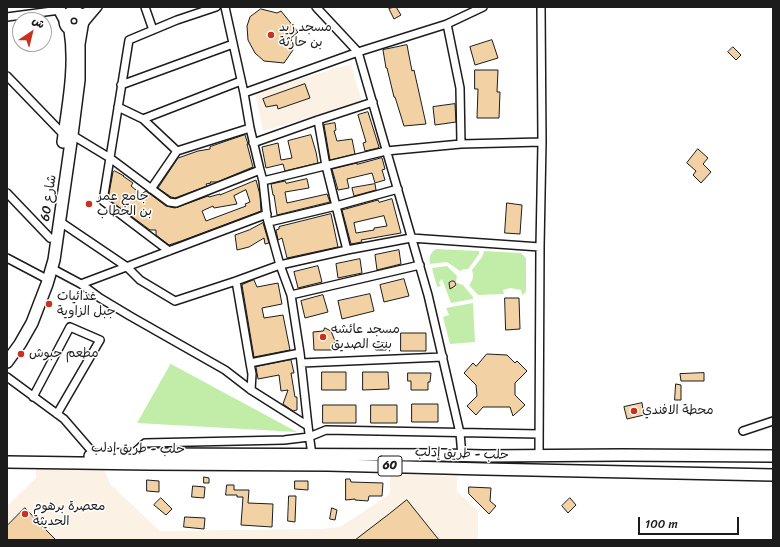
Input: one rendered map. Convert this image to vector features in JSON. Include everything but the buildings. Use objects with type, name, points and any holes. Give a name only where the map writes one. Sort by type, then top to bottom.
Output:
[{"type":"main road","points":[[78,10],[83,20],[82,26],[73,31],[63,17],[78,10]]},
{"type":"main road","name":"شارع 60","points":[[7,362],[20,344],[32,323],[47,284],[54,260],[68,135],[72,68],[72,43],[63,17]]},
{"type":"main road","name":"شارع 60","points":[[7,353],[26,321],[43,277],[58,185],[79,80],[79,44],[82,26]]},
{"type":"main road","name":"حلب - طريق إدلب","points":[[7,454],[96,456],[133,454],[773,456]]},
{"type":"main road","points":[[484,456],[484,469]]},
{"type":"main road","points":[[708,456],[708,474]]},
{"type":"main road","name":"حلب - طريق إدلب","points":[[7,462],[328,464],[773,475]]},
{"type":"street","points":[[78,10],[98,7]]},
{"type":"street","points":[[82,26],[98,7]]},
{"type":"street","points":[[145,7],[153,30]]},
{"type":"street","points":[[169,251],[103,201],[129,40],[177,20],[216,7]]},
{"type":"street","points":[[225,7],[244,93],[253,143],[264,181],[267,214],[280,265],[291,295],[300,353],[312,455]]},
{"type":"street","points":[[316,7],[358,52],[428,295],[460,433],[462,456]]},
{"type":"street","points":[[244,93],[358,52],[447,24],[483,7]]},
{"type":"street","points":[[539,455],[542,142],[541,7]]},
{"type":"street","points":[[7,17],[63,17]]},
{"type":"street","points":[[447,24],[460,88],[461,144]]},
{"type":"street","points":[[121,85],[233,44]]},
{"type":"street","points":[[7,76],[68,135],[110,158],[169,202],[176,203],[260,170]]},
{"type":"street","points":[[143,119],[241,81]]},
{"type":"street","points":[[253,143],[372,102]]},
{"type":"street","points":[[118,107],[143,119],[177,151]]},
{"type":"street","points":[[318,120],[326,166],[347,250]]},
{"type":"street","points":[[151,189],[177,151],[250,128]]},
{"type":"street","points":[[264,181],[386,151],[461,144],[542,142]]},
{"type":"street","points":[[269,222],[398,189]]},
{"type":"street","points":[[7,193],[50,238]]},
{"type":"street","points":[[81,284],[267,214]]},
{"type":"street","points":[[59,221],[127,267],[140,280],[175,301],[280,265],[411,238],[540,247]]},
{"type":"street","points":[[7,268],[9,259],[43,277]]},
{"type":"street","points":[[291,295],[420,265]]},
{"type":"street","points":[[52,268],[81,284],[100,298],[130,316],[225,370],[251,390],[308,426]]},
{"type":"street","points":[[236,281],[252,374],[251,390]]},
{"type":"street","points":[[33,397],[70,327],[100,340],[57,414]]},
{"type":"street","points":[[250,363],[300,353]]},
{"type":"street","points":[[301,363],[443,357]]},
{"type":"street","points":[[7,377],[64,419],[96,456]]},
{"type":"street","points":[[743,431],[773,421]]},
{"type":"street","points":[[133,454],[145,443],[284,440],[309,437],[326,430],[539,434]]},
{"type":"shaded area","points":[[351,64],[362,102],[263,131],[255,92]]},
{"type":"shaded area","points":[[36,468],[104,469],[110,484],[160,531],[321,529],[340,527],[390,494],[390,474],[457,476],[457,491],[478,511],[478,540],[7,540],[7,506],[36,478]]},
{"type":"green space","points":[[436,249],[479,251],[479,254],[468,269],[460,271],[447,262],[430,264],[430,255]]},
{"type":"green space","points":[[484,251],[521,253],[526,258],[526,292],[522,295],[521,290],[510,288],[503,290],[504,294],[478,295],[469,285],[473,278],[472,270],[482,257]]},
{"type":"green space","points":[[447,266],[457,276],[456,282],[453,280],[449,282],[449,288],[455,288],[457,283],[463,285],[473,299],[451,303],[442,279],[439,283],[441,286],[437,287],[432,268]]},
{"type":"green space","points":[[473,303],[475,342],[450,344],[443,317],[449,315],[446,308]]},
{"type":"green space","points":[[171,364],[297,432],[137,423]]},
{"type":"place","name":"مسجد زيد بن حارثة","points":[[271,35]]},
{"type":"place","name":"جامع عمر بن الخطاب","points":[[89,204]]},
{"type":"place","name":"غذائيات جبل الزاوية","points":[[49,304]]},
{"type":"place","name":"مسجد عائشه بنت الصديق","points":[[323,337]]},
{"type":"place","name":"مطعم حبوش","points":[[21,354]]},
{"type":"place","name":"محطة الافندي","points":[[634,411]]},
{"type":"place","name":"معصرة برهوم الحديثة","points":[[25,514]]}]
